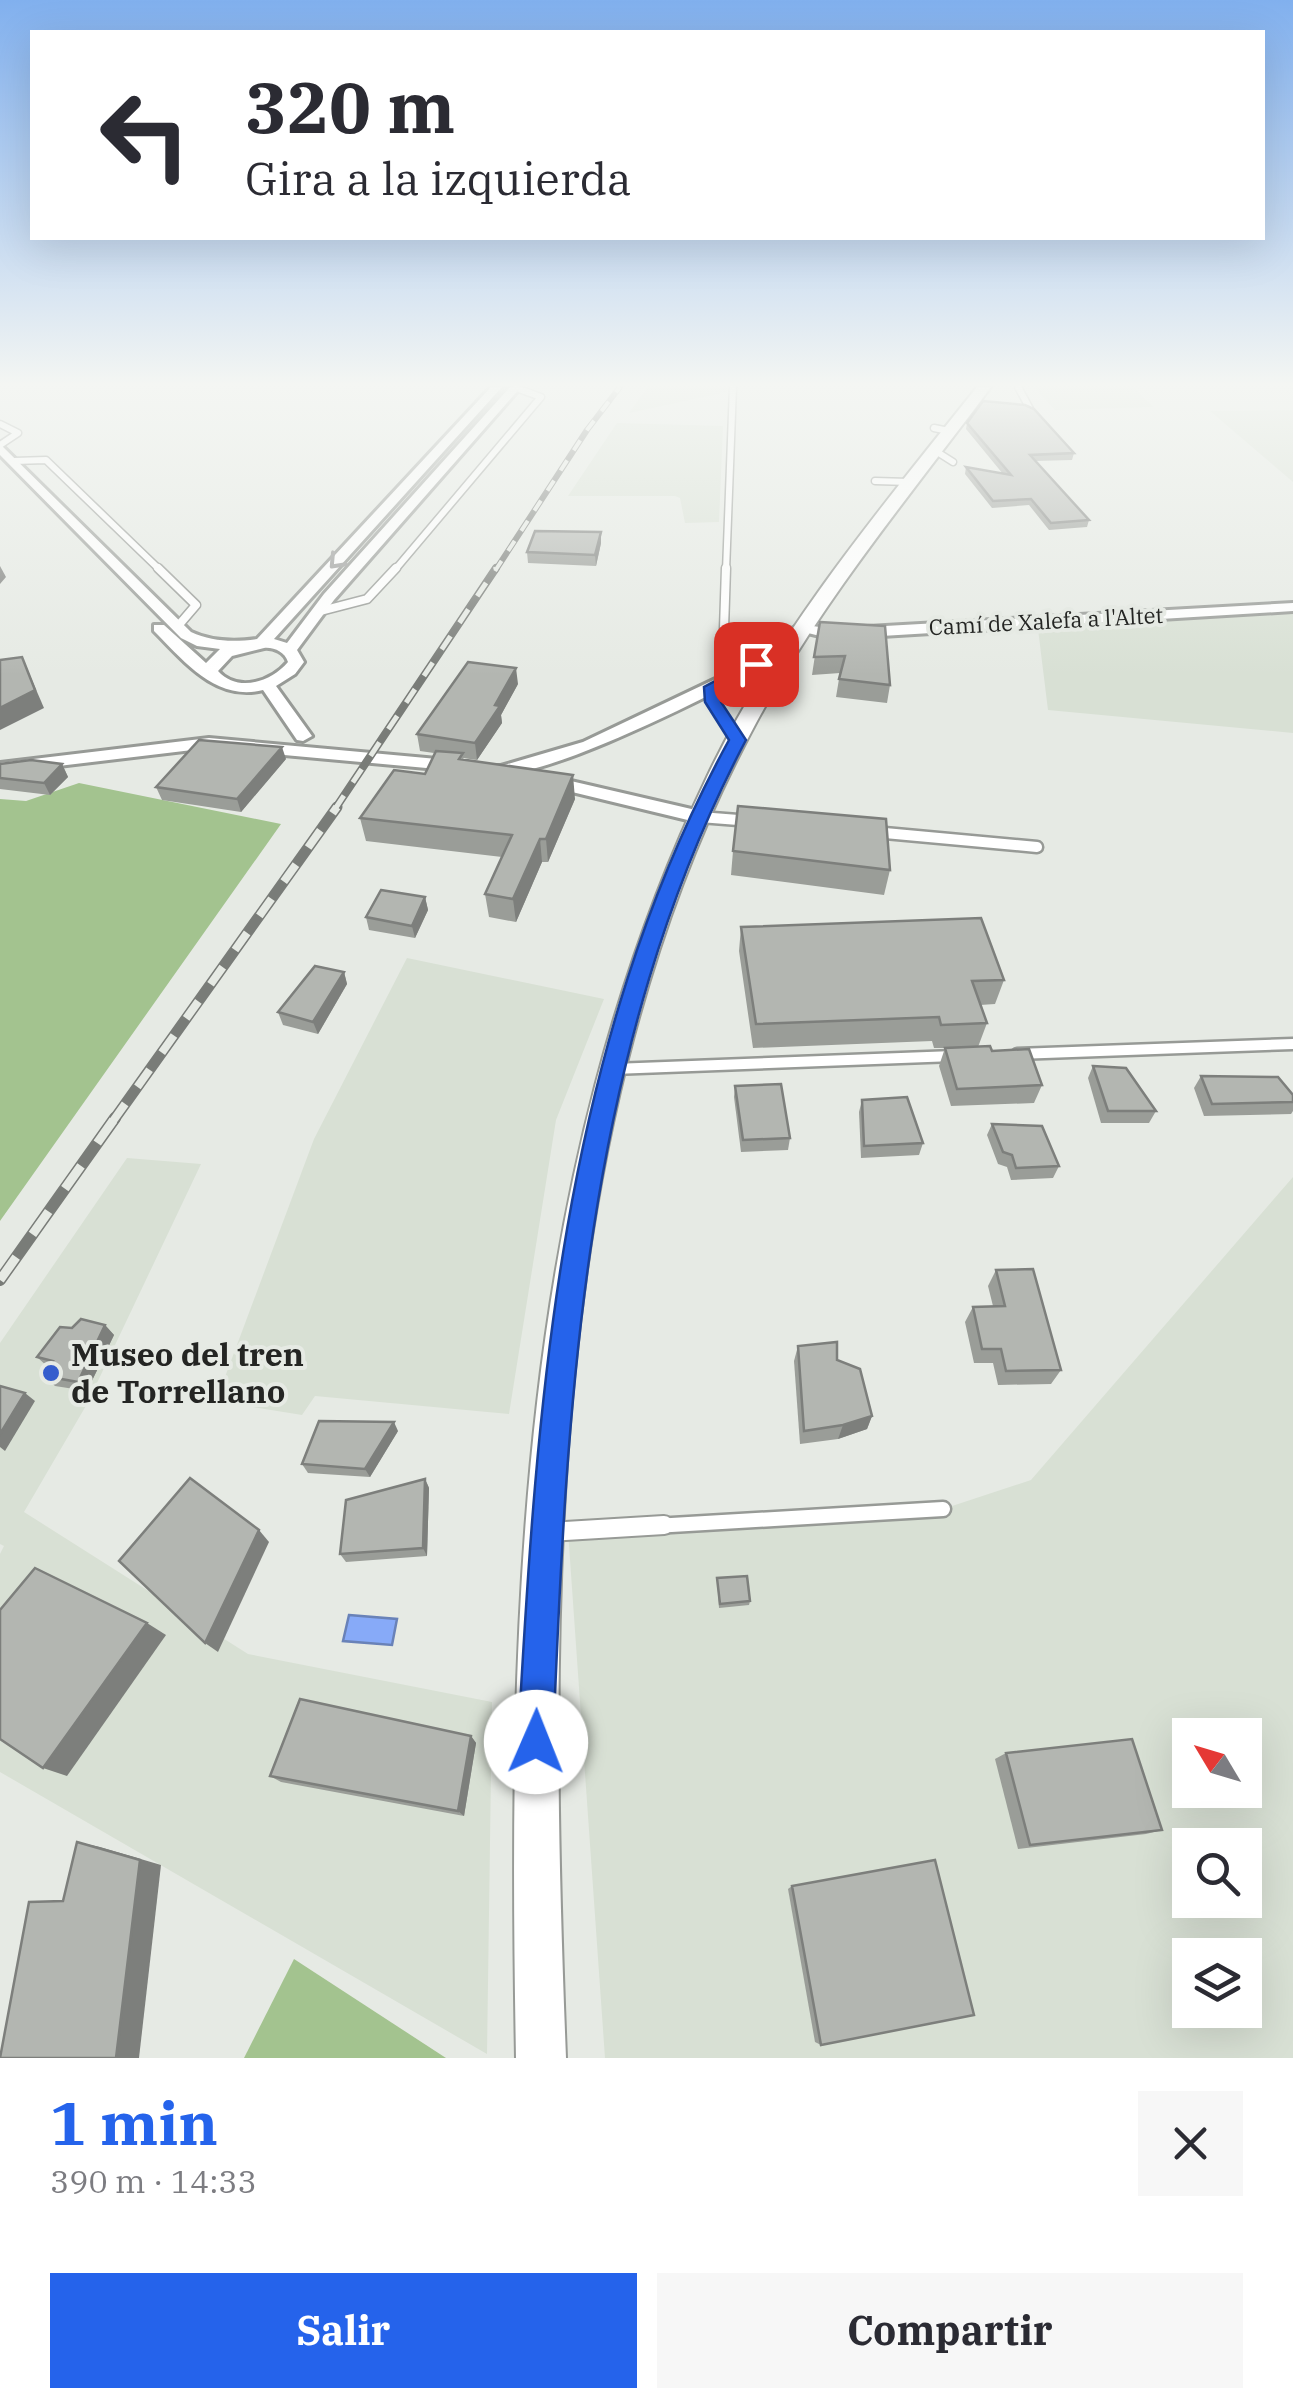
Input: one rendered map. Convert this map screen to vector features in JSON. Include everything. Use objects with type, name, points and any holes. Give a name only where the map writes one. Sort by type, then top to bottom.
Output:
[{"type":"street","points":[[25,483],[168,638],[196,664],[210,671]]},
{"type":"street","points":[[28,483],[178,626],[202,643],[261,644],[289,650],[296,662],[292,670],[267,684],[230,687],[212,678],[210,671],[218,657],[241,646]]},
{"type":"street","points":[[261,644],[409,483]]},
{"type":"street","points":[[289,650],[317,612],[431,483]]},
{"type":"street","points":[[541,2058],[533,1843],[545,1532],[570,1283],[612,1069],[660,915],[700,817],[738,740],[793,640],[909,483]]},
{"type":"street","name":"Camí de Xalefa a l'Altet","points":[[0,768],[209,743],[502,771],[589,746],[719,682],[793,640],[832,634],[1293,607]]},
{"type":"street","points":[[267,684],[303,736]]},
{"type":"street","points":[[502,771],[700,817]]},
{"type":"lane","points":[[70,483],[196,605],[178,626]]},
{"type":"lane","points":[[317,612],[330,606],[366,602],[374,596],[468,483]]},
{"type":"lane","points":[[729,483],[723,659],[713,702],[738,740]]},
{"type":"lane","points":[[700,817],[760,822]]},
{"type":"lane","points":[[859,831],[1037,847]]},
{"type":"lane","points":[[999,1055],[1293,1044]]},
{"type":"lane","points":[[612,1069],[960,1056]]},
{"type":"lane","points":[[545,1532],[943,1509]]},
{"type":"shaded area","points":[[577,483],[721,483],[719,522],[685,523],[680,498],[675,496],[568,496]]},
{"type":"shaded area","points":[[1293,613],[1293,733],[1048,710],[1038,629]]},
{"type":"shaded area","points":[[407,958],[604,999],[556,1120],[509,1414],[315,1396],[302,1415],[216,1401],[314,1139]]},
{"type":"shaded area","points":[[127,1158],[201,1164],[87,1404],[24,1512],[248,1654],[492,1702],[487,2054],[0,1772],[0,1554],[4,1546],[0,1544],[0,1343]]},
{"type":"shaded area","points":[[1293,1177],[1293,2058],[605,2058],[568,1531],[943,1509],[1031,1480]]},
{"type":"green space","points":[[79,783],[281,824],[0,1221],[0,799],[26,801]]},
{"type":"green space","points":[[294,1959],[446,2058],[244,2058]]},
{"type":"water","points":[[349,1615],[397,1619],[392,1645],[343,1641]]},
{"type":"building","points":[[979,483],[1055,483],[1089,520],[1051,523],[1031,499],[993,501]]},
{"type":"building","points":[[535,531],[601,532],[595,555],[527,552]]},
{"type":"building","points":[[820,622],[885,626],[890,685],[839,679],[845,656],[814,657]]},
{"type":"building","points":[[22,657],[35,690],[0,708],[0,660]]},
{"type":"building","points":[[468,662],[516,668],[495,705],[500,706],[475,743],[417,734]]},
{"type":"building","points":[[199,740],[282,747],[237,799],[156,787]]},
{"type":"building","points":[[436,751],[463,753],[459,759],[573,775],[546,839],[540,839],[513,899],[485,894],[512,835],[360,818],[394,770],[425,774]]},
{"type":"building","points":[[31,760],[62,764],[44,783],[0,778],[0,764]]},
{"type":"building","points":[[738,806],[886,819],[890,870],[733,851]]},
{"type":"building","points":[[381,890],[425,897],[412,926],[366,917]]},
{"type":"building","points":[[981,918],[1004,980],[972,981],[987,1023],[941,1025],[939,1017],[756,1024],[741,927]]},
{"type":"building","points":[[315,966],[344,972],[313,1022],[278,1012]]},
{"type":"building","points":[[990,1046],[992,1051],[1029,1049],[1042,1085],[957,1089],[945,1048]]},
{"type":"building","points":[[1093,1066],[1126,1068],[1156,1111],[1108,1111]]},
{"type":"building","points":[[1201,1076],[1278,1077],[1293,1095],[1293,1102],[1212,1104]]},
{"type":"building","points":[[781,1084],[790,1138],[743,1140],[735,1086]]},
{"type":"building","points":[[907,1097],[923,1143],[864,1146],[862,1100]]},
{"type":"building","points":[[992,1124],[1042,1126],[1059,1166],[1016,1168],[1012,1155],[1003,1152]]},
{"type":"building","points":[[1033,1269],[1061,1370],[1006,1371],[1001,1349],[982,1349],[973,1307],[1005,1306],[996,1270]]},
{"type":"building","points":[[81,1319],[105,1325],[78,1382],[45,1376],[53,1361],[37,1357],[60,1327],[72,1328]]},
{"type":"building","points":[[837,1342],[837,1360],[860,1369],[872,1416],[804,1431],[798,1346]]},
{"type":"building","points":[[0,1386],[25,1393],[0,1434]]},
{"type":"building","points":[[319,1421],[394,1422],[365,1469],[302,1464]]},
{"type":"building","points":[[190,1478],[259,1530],[205,1643],[119,1561]]},
{"type":"building","points":[[425,1479],[423,1548],[340,1554],[346,1500]]},
{"type":"building","points":[[35,1568],[147,1623],[43,1768],[0,1739],[0,1610]]},
{"type":"building","points":[[747,1576],[750,1601],[720,1604],[717,1578]]},
{"type":"building","points":[[300,1699],[471,1736],[458,1811],[270,1776]]},
{"type":"building","points":[[1132,1739],[1162,1830],[1030,1845],[1006,1753]]},
{"type":"building","points":[[77,1842],[140,1860],[116,2058],[0,2058],[29,1902],[63,1901]]},
{"type":"building","points":[[935,1860],[974,2015],[821,2045],[792,1886]]},
{"type":"railway","points":[[495,571],[552,483]]},
{"type":"railway","points":[[335,809],[496,568]]},
{"type":"railway","points":[[113,1121],[337,807]]},
{"type":"railway","points":[[0,1280],[115,1118]]},
{"type":"place","name":"Museo del tren de Torrellano","points":[[51,1373]]},
{"type":"route","points":[[536,1742],[548,1476],[583,1201],[612,1069],[660,915],[718,776],[738,740],[713,702],[712,687],[756,664]]}]
